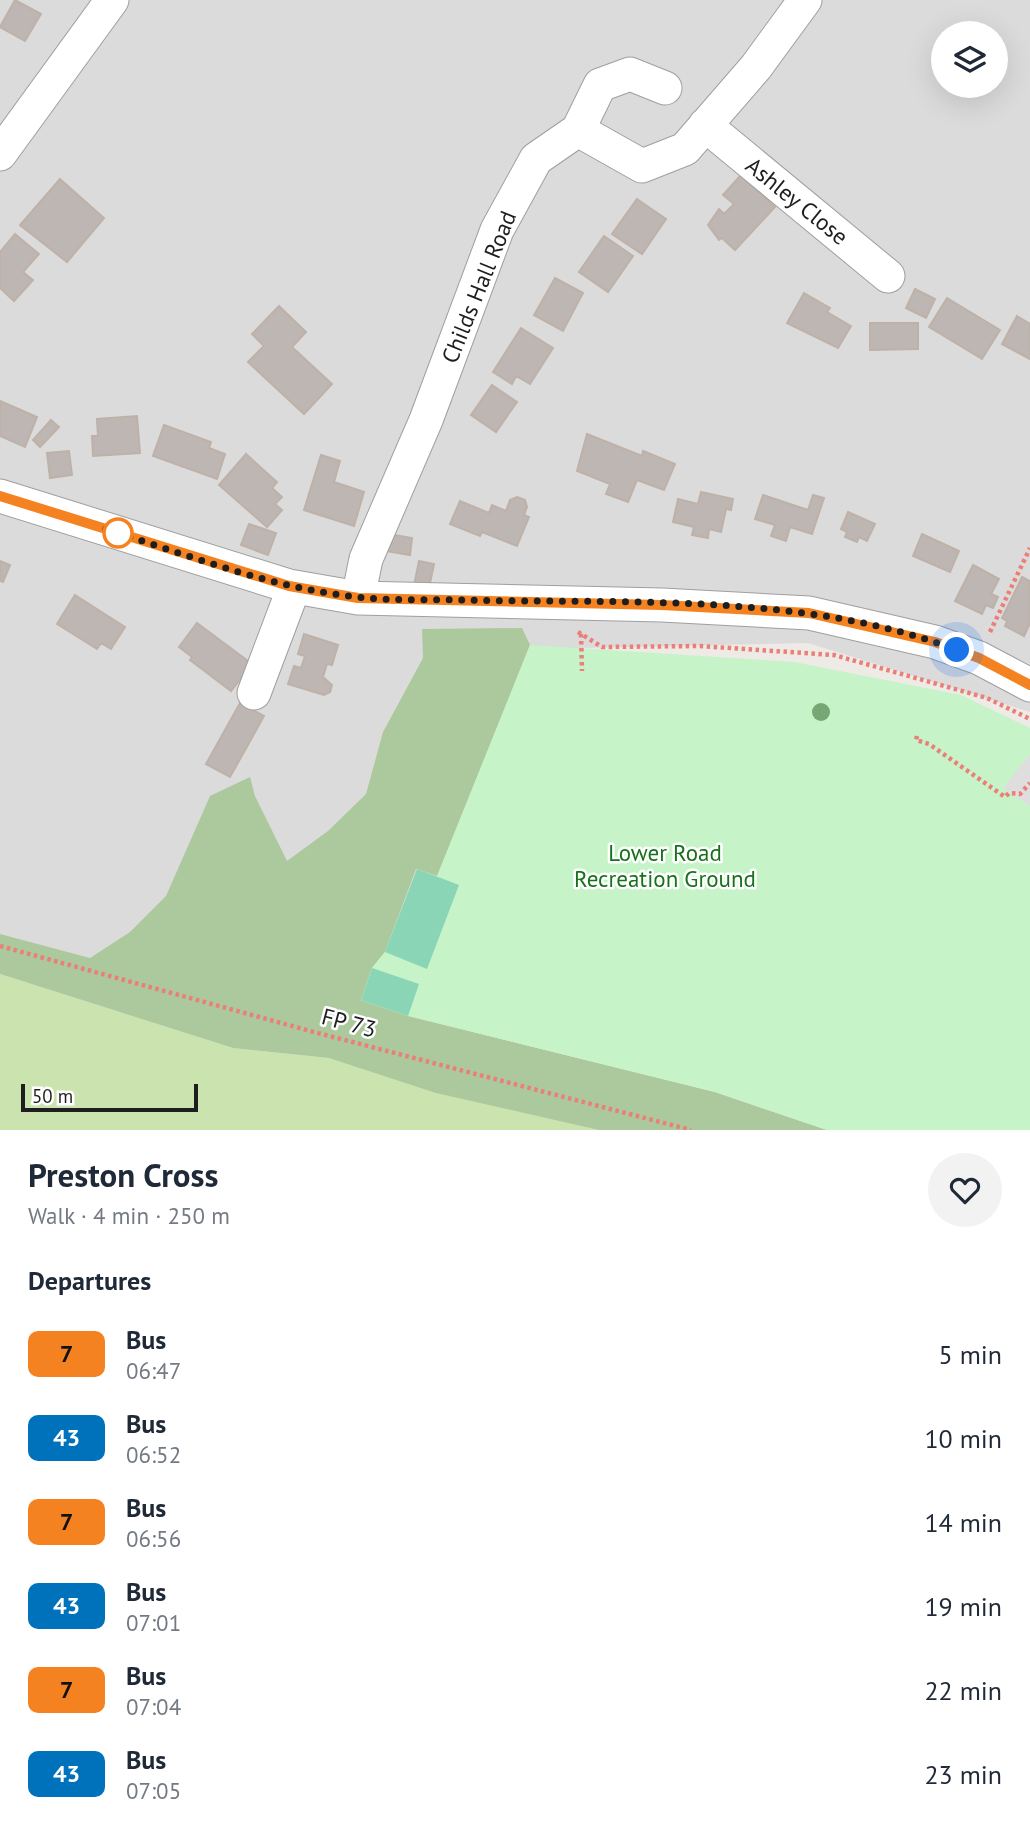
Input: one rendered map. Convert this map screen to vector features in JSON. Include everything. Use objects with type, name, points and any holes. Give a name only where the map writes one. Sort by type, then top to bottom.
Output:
[{"type":"street","points":[[0,154],[112,0]]},
{"type":"street","points":[[665,88],[630,74],[600,85],[578,130],[642,166],[685,149],[756,67],[805,0]]},
{"type":"street","name":"Ashley Close","points":[[705,125],[888,276]]},
{"type":"street","name":"Childs Hall Road","points":[[358,598],[366,559],[426,420],[497,230],[537,159],[578,130]]},
{"type":"street","points":[[0,496],[294,587],[358,598],[662,605],[809,613],[935,642],[979,658],[1030,685]]},
{"type":"street","points":[[254,693],[294,587]]},
{"type":"path","points":[[987,640],[1030,548]]},
{"type":"path","points":[[581,634],[582,671]]},
{"type":"path","points":[[601,647],[700,646],[834,655],[987,698],[1030,719]]},
{"type":"path","points":[[917,736],[916,740],[929,744],[1005,797],[1009,793],[1020,794],[1030,783]]},
{"type":"path","name":"FP 73","points":[[0,946],[314,1032],[691,1130]]},
{"type":"shaded area","points":[[0,0],[1030,0],[1030,712],[808,643],[581,648],[385,952],[0,974]]},
{"type":"shaded area","points":[[1030,754],[1030,806],[1003,788]]},
{"type":"green space","points":[[522,628],[530,645],[437,877],[416,869],[385,952],[372,968],[361,1000],[408,1016],[715,1092],[827,1130],[599,1130],[436,1093],[329,1058],[233,1048],[0,974],[0,934],[90,958],[130,932],[166,896],[210,796],[250,777],[255,796],[287,861],[328,831],[366,794],[383,732],[423,658],[422,629]]},
{"type":"green space","name":"Lower Road Recreation Ground","points":[[530,645],[794,662],[961,695],[1030,728],[1030,754],[1004,788],[1030,806],[1030,1130],[827,1130],[715,1092],[408,1016],[361,1000],[372,968],[385,952],[417,869],[437,876]]},
{"type":"green space","points":[[417,869],[459,885],[427,969],[385,952]]},
{"type":"green space","points":[[372,968],[419,984],[408,1016],[361,1000]]},
{"type":"green space","points":[[0,974],[233,1048],[329,1058],[361,1000],[827,1130],[0,1130]]},
{"type":"building","points":[[15,0],[41,14],[25,41],[0,27]]},
{"type":"building","points":[[741,175],[775,207],[735,250],[722,238],[719,240],[708,225],[719,209],[724,214],[734,204],[723,195]]},
{"type":"building","points":[[60,179],[104,218],[67,262],[20,225]]},
{"type":"building","points":[[637,199],[666,219],[642,254],[612,234]]},
{"type":"building","points":[[15,234],[39,254],[23,272],[33,280],[14,301],[0,288],[0,252]]},
{"type":"building","points":[[604,236],[633,256],[608,292],[579,272]]},
{"type":"building","points":[[555,278],[583,293],[563,331],[534,315]]},
{"type":"building","points":[[915,289],[935,299],[926,318],[906,308]]},
{"type":"building","points":[[804,293],[830,308],[827,312],[851,326],[838,348],[787,323]]},
{"type":"building","points":[[947,298],[1000,330],[982,359],[929,327]]},
{"type":"building","points":[[279,306],[306,332],[292,347],[332,384],[304,414],[248,362],[264,346],[252,334]]},
{"type":"building","points":[[1017,316],[1030,324],[1030,359],[1002,344]]},
{"type":"building","points":[[870,323],[918,323],[918,349],[870,350]]},
{"type":"building","points":[[521,328],[553,348],[530,384],[516,376],[512,384],[493,372]]},
{"type":"building","points":[[492,385],[517,402],[496,432],[471,415]]},
{"type":"building","points":[[0,401],[37,417],[25,447],[0,436]]},
{"type":"building","points":[[137,416],[140,453],[93,456],[92,436],[98,436],[97,419]]},
{"type":"building","points":[[51,420],[59,427],[40,447],[33,440]]},
{"type":"building","points":[[164,425],[211,442],[209,448],[225,454],[217,479],[153,456]]},
{"type":"building","points":[[587,434],[642,456],[643,451],[675,464],[664,490],[637,480],[628,502],[606,494],[610,484],[577,471]]},
{"type":"building","points":[[69,451],[72,475],[50,478],[47,453]]},
{"type":"building","points":[[246,454],[277,482],[272,488],[282,497],[275,504],[282,510],[267,527],[219,485]]},
{"type":"building","points":[[321,455],[340,461],[334,482],[364,492],[354,526],[304,510]]},
{"type":"building","points":[[701,492],[733,499],[731,510],[726,509],[721,532],[709,529],[708,538],[692,535],[694,527],[673,522],[678,499],[698,504]]},
{"type":"building","points":[[763,495],[808,510],[813,495],[824,498],[812,534],[790,527],[786,541],[771,536],[775,525],[755,519]]},
{"type":"building","points":[[517,497],[525,500],[527,507],[524,515],[529,517],[517,546],[482,532],[480,536],[450,524],[460,501],[489,513],[492,505],[506,511],[510,500]]},
{"type":"building","points":[[848,512],[875,524],[867,541],[859,537],[857,542],[845,537],[847,532],[841,529]]},
{"type":"building","points":[[249,524],[276,533],[268,555],[241,545]]},
{"type":"building","points":[[383,533],[412,538],[410,555],[380,550]]},
{"type":"building","points":[[922,534],[959,551],[950,572],[913,556]]},
{"type":"building","points":[[0,561],[10,565],[3,582],[0,581]]},
{"type":"building","points":[[419,561],[434,564],[429,588],[414,585]]},
{"type":"building","points":[[973,565],[999,579],[991,594],[998,597],[993,608],[986,605],[982,614],[955,601]]},
{"type":"building","points":[[1022,577],[1030,581],[1030,623],[1024,636],[1005,626],[1007,621],[1002,618]]},
{"type":"building","points":[[75,595],[125,627],[111,649],[101,643],[97,649],[57,624]]},
{"type":"building","points":[[197,623],[252,664],[231,691],[190,660],[192,657],[179,647]]},
{"type":"building","points":[[304,634],[338,645],[332,665],[327,664],[323,677],[332,685],[330,692],[324,695],[288,684],[294,666],[301,668],[305,656],[298,654]]},
{"type":"building","points":[[240,703],[264,716],[230,777],[206,764]]},
{"type":"bus line","name":"7","points":[[0,496],[289,586],[358,598],[662,605],[809,613],[935,642],[979,658],[1030,685]]},
{"type":"route","points":[[118,533],[106,529],[289,586],[358,598],[662,605],[809,613],[894,631],[957,650]]}]
